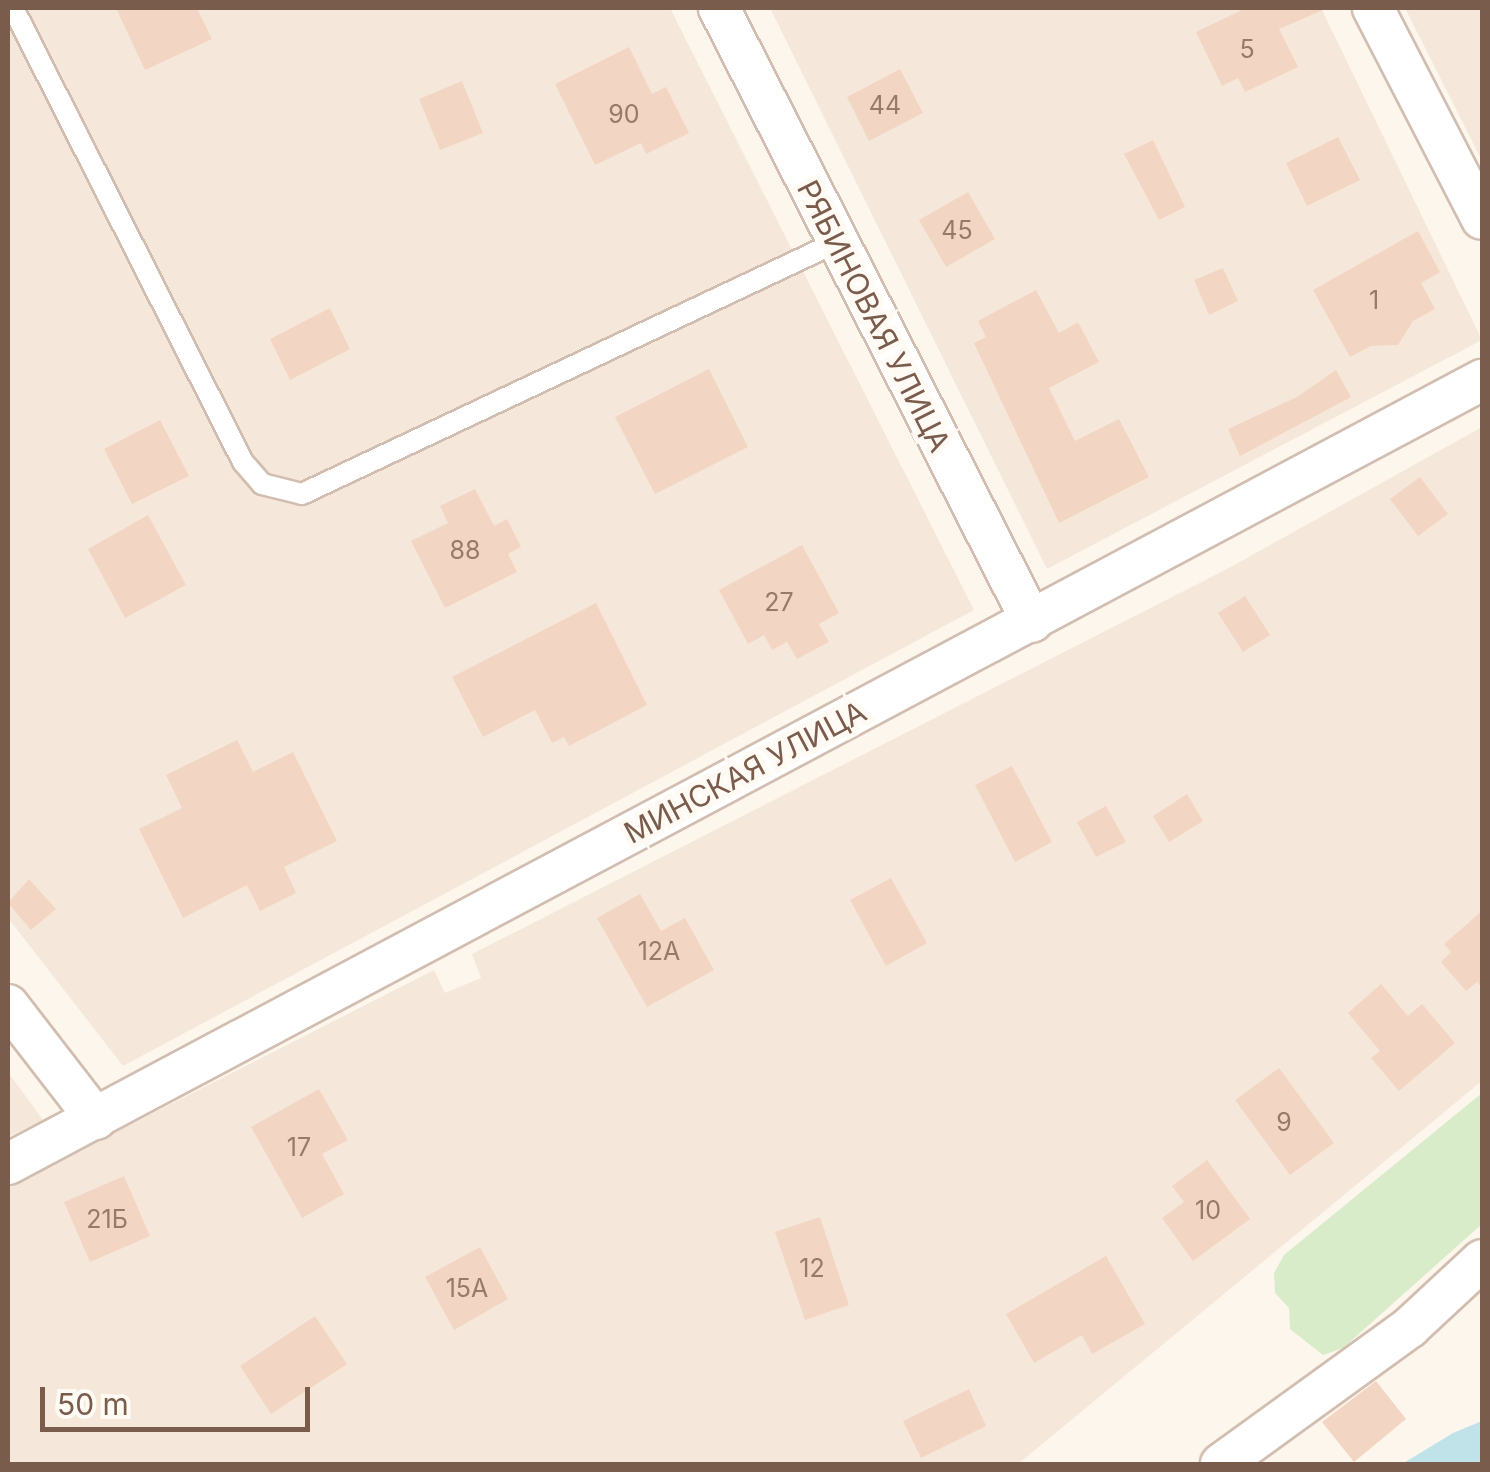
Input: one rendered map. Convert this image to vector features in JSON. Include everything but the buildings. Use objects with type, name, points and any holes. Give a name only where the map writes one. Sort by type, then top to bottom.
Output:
[{"type":"street","name":"РЯБИНОВАЯ УЛИЦА","points":[[719,8],[835,244],[1032,622]]},
{"type":"street","points":[[1373,8],[1482,219]]},
{"type":"street","name":"МИНСКАЯ УЛИЦА","points":[[8,1164],[1482,380]]},
{"type":"street","points":[[8,1005],[96,1119]]},
{"type":"street","points":[[1221,1464],[1410,1327],[1482,1260]]},
{"type":"lane","points":[[13,8],[243,462],[262,484],[302,494],[835,244]]},
{"type":"shaded area","points":[[8,8],[670,8],[974,610],[123,1066],[8,918]]},
{"type":"shaded area","points":[[770,8],[1321,8],[1482,340],[1047,569]]},
{"type":"shaded area","points":[[1405,8],[1482,8],[1482,161]]},
{"type":"shaded area","points":[[1482,427],[1482,1081],[1018,1464],[8,1464],[8,1187],[434,970],[445,993],[481,978],[472,954],[1227,569]]},
{"type":"shaded area","points":[[8,1072],[43,1120],[8,1137]]},
{"type":"green space","points":[[1482,1093],[1482,1224],[1343,1348],[1323,1355],[1290,1329],[1289,1308],[1275,1293],[1274,1273],[1284,1255]]},
{"type":"water","points":[[1482,1421],[1482,1464],[1402,1464],[1453,1433]]}]
